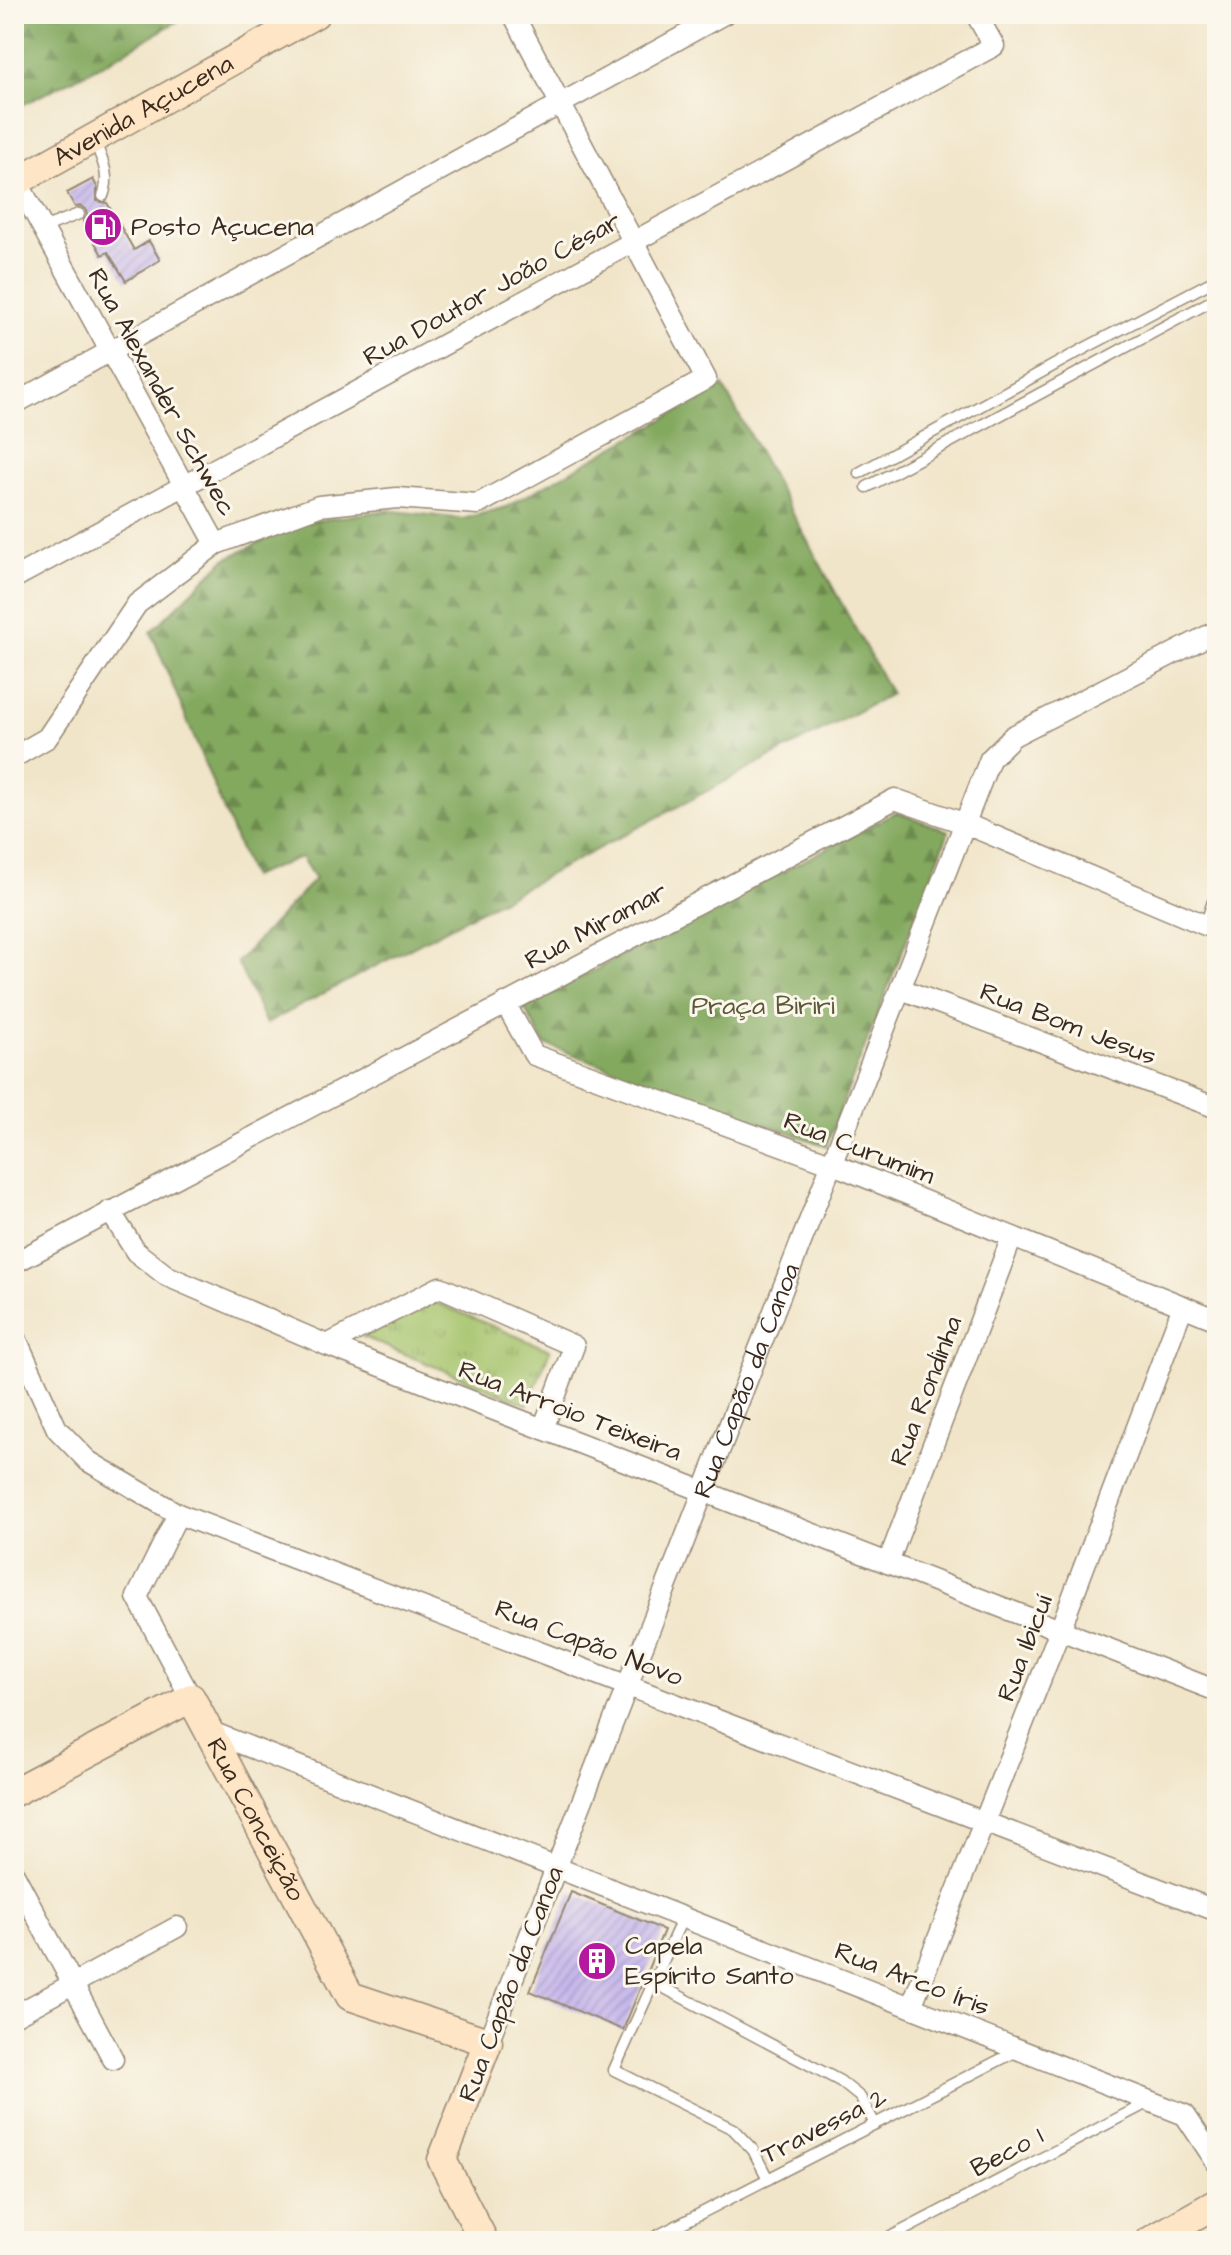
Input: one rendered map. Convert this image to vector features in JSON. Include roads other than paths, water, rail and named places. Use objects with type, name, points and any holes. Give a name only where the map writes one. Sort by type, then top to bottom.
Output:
[{"type":"street","name":"Avenida Açucena","points":[[16,182],[315,14]]},
{"type":"street","points":[[14,757],[47,738],[137,604],[216,544],[319,506],[397,498],[478,504],[706,379],[513,14]]},
{"type":"street","points":[[14,404],[724,14]]},
{"type":"street","name":"Rua Doutor João César","points":[[14,578],[994,46],[976,14]]},
{"type":"street","name":"Rua Alexander Schwec","points":[[16,182],[216,544]]},
{"type":"street","name":"Rua Capão da Canoa","points":[[484,2241],[442,2160],[990,759],[1013,736],[1217,631]]},
{"type":"street","name":"Rua Miramar","points":[[14,1263],[895,799],[966,824],[1213,929]]},
{"type":"street","points":[[1213,929],[1217,905]]},
{"type":"street","name":"Rua Bom Jesus","points":[[901,989],[1217,1108]]},
{"type":"street","name":"Rua Curumim","points":[[505,1003],[534,1055],[833,1164],[1217,1320]]},
{"type":"street","name":"Rua Arroio Teixeira","points":[[110,1211],[136,1252],[167,1276],[327,1345],[1217,1691]]},
{"type":"street","name":"Rua Rondinha","points":[[888,1563],[1012,1237]]},
{"type":"street","points":[[327,1345],[440,1287],[574,1346],[543,1429]]},
{"type":"street","name":"Rua Ibicuí","points":[[911,2007],[1060,1630],[1183,1306]]},
{"type":"street","name":"Rua Capão Novo","points":[[14,1334],[57,1429],[88,1461],[178,1514],[1217,1911]]},
{"type":"street","name":"Rua Conceição","points":[[178,1514],[137,1597],[350,1996],[488,2042]]},
{"type":"street","points":[[14,1792],[191,1698]]},
{"type":"street","name":"Rua Arco Íris","points":[[209,1731],[1185,2115],[1217,2163]]},
{"type":"street","points":[[14,1874],[113,2059]]},
{"type":"street","points":[[14,2016],[177,1927]]},
{"type":"street","points":[[1150,2241],[1217,2203]]},
{"type":"lane","points":[[93,139],[105,166],[106,188],[103,196]]},
{"type":"lane","points":[[43,228],[79,214]]},
{"type":"lane","points":[[859,473],[1217,279]]},
{"type":"lane","points":[[867,487],[1217,298]]},
{"type":"lane","points":[[683,1917],[614,2070],[733,2129],[753,2150],[768,2179]]},
{"type":"lane","points":[[655,1983],[840,2081],[860,2097],[875,2124]]},
{"type":"lane","name":"Travessa 2","points":[[647,2241],[1021,2049]]},
{"type":"lane","name":"Beco 1","points":[[883,2241],[1151,2101]]},
{"type":"place","name":"Posto Açucena","points":[[103,227]]},
{"type":"place","name":"Capela Espírito Santo","points":[[597,1961]]},
{"type":"park label","name":"Praça Biriri","points":[[763,1006]]}]
